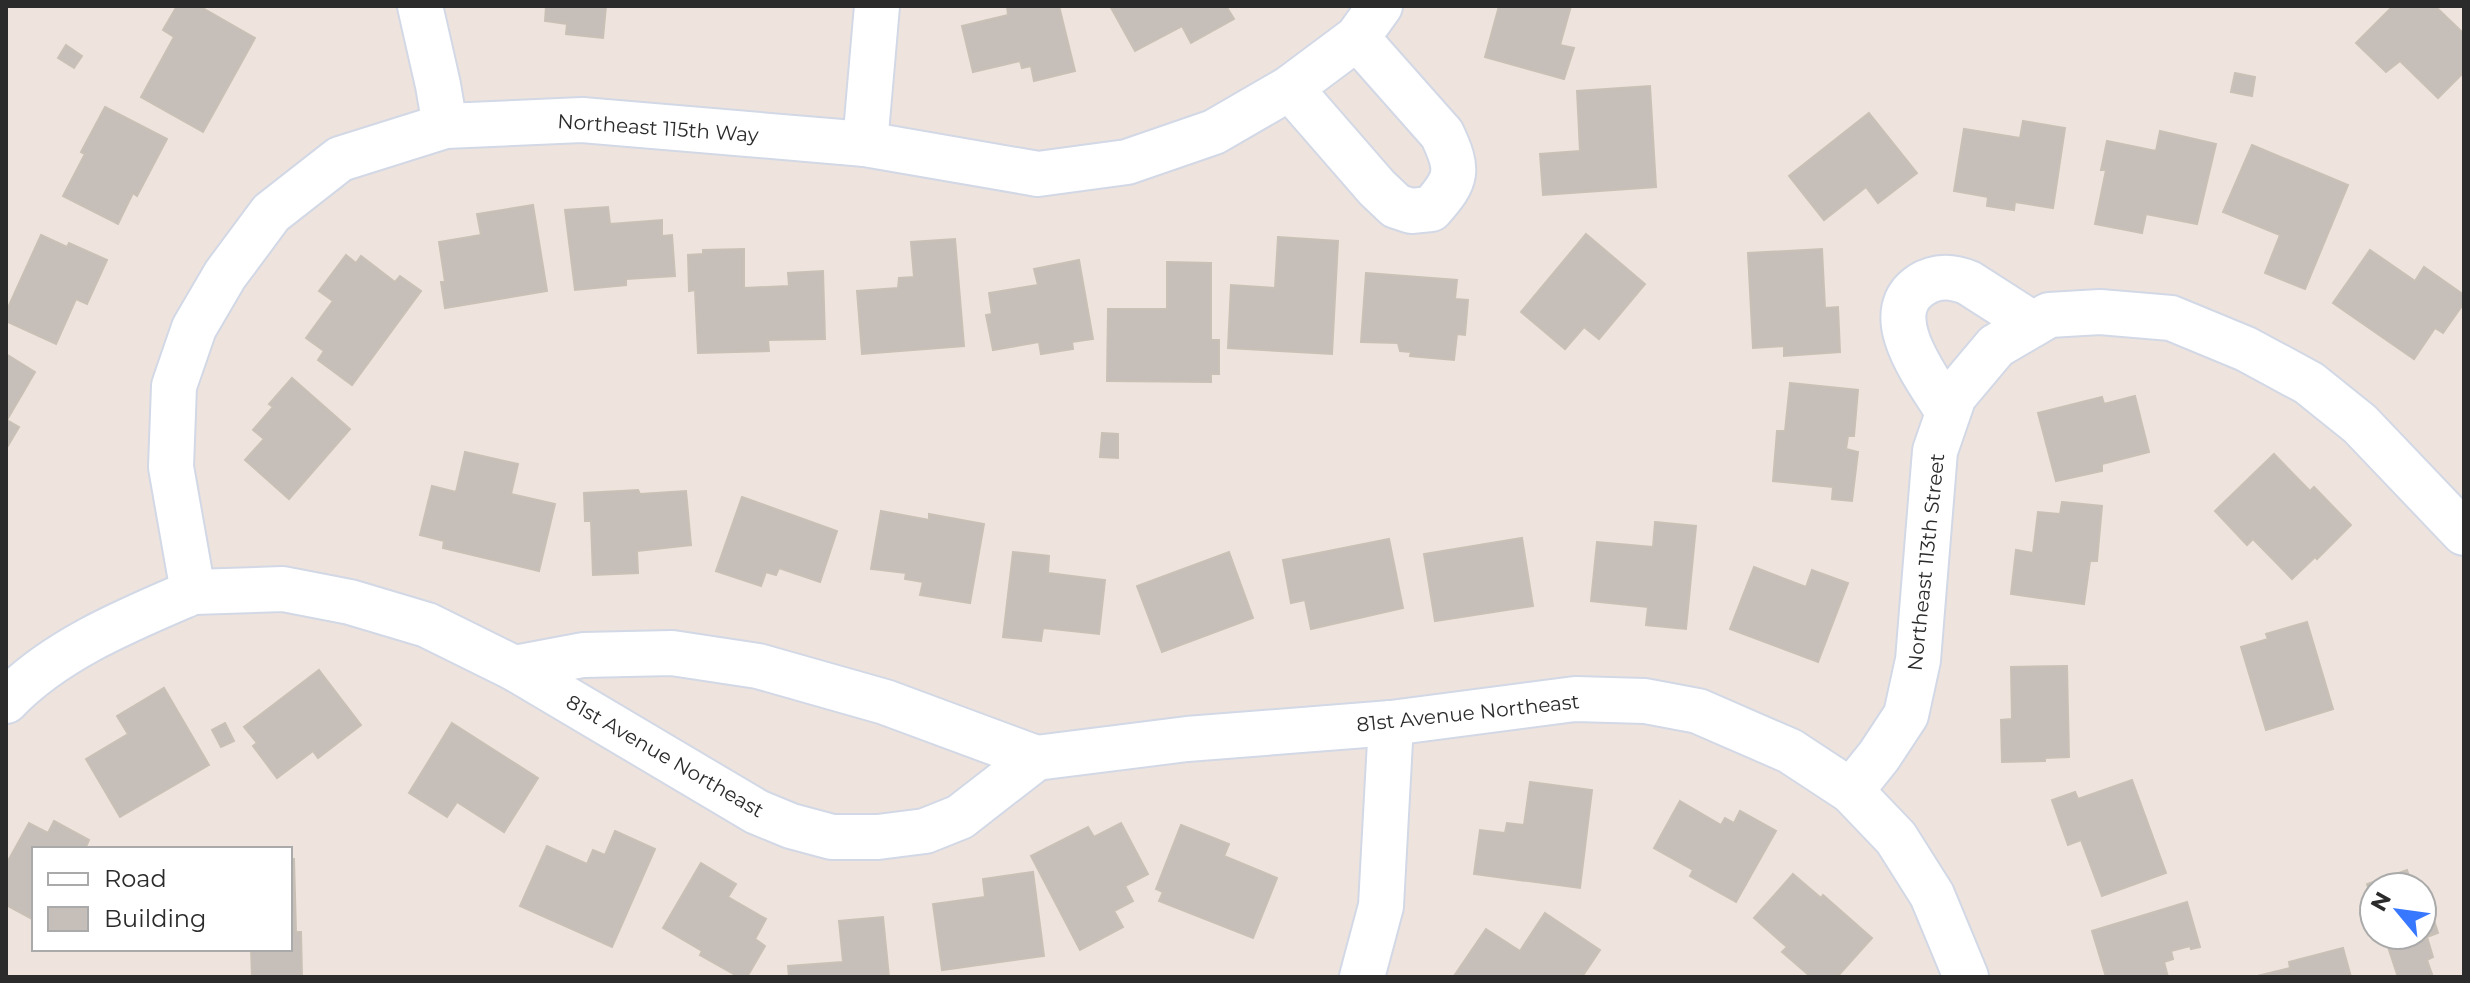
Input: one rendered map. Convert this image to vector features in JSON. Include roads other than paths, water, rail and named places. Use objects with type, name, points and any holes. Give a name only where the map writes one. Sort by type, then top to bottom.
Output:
[{"type":"street","points":[[395,6],[420,6],[445,126]]},
{"type":"street","points":[[865,144],[877,6]]},
{"type":"street","name":"Northeast 115th Way","points":[[193,592],[171,467],[174,386],[194,328],[225,275],[271,213],[340,159],[445,126],[582,120],[865,144],[1038,174],[1127,162],[1214,132],[1290,88],[1368,22],[1449,148],[1455,166],[1453,177],[1442,196],[1431,209],[1411,211],[1396,206],[1290,88]]},
{"type":"street","points":[[1948,412],[1904,334],[1902,319],[1912,292],[1933,279],[1957,278],[2033,324]]},
{"type":"street","name":"Northeast 113th Street","points":[[1851,791],[1906,715],[1918,660],[1935,451],[1954,396],[1996,346],[2049,315],[2100,312],[2171,318],[2246,349],[2309,383],[2360,424],[2464,533]]},
{"type":"street","name":"81st Avenue Northeast","points":[[193,592],[283,589],[350,602],[427,625],[514,668],[757,812],[791,826],[832,837],[878,837],[925,831],[960,817],[1036,758]]},
{"type":"street","points":[[6,701],[26,681],[109,629],[193,592]]},
{"type":"street","name":"81st Avenue Northeast","points":[[514,668],[583,655],[672,653],[758,666],[885,702],[1036,758],[1187,739],[1391,723],[1575,699],[1645,701],[1698,711],[1790,751],[1851,791],[1896,838],[1932,895],[1966,977]]},
{"type":"street","points":[[1362,977],[1381,906],[1391,723]]}]
